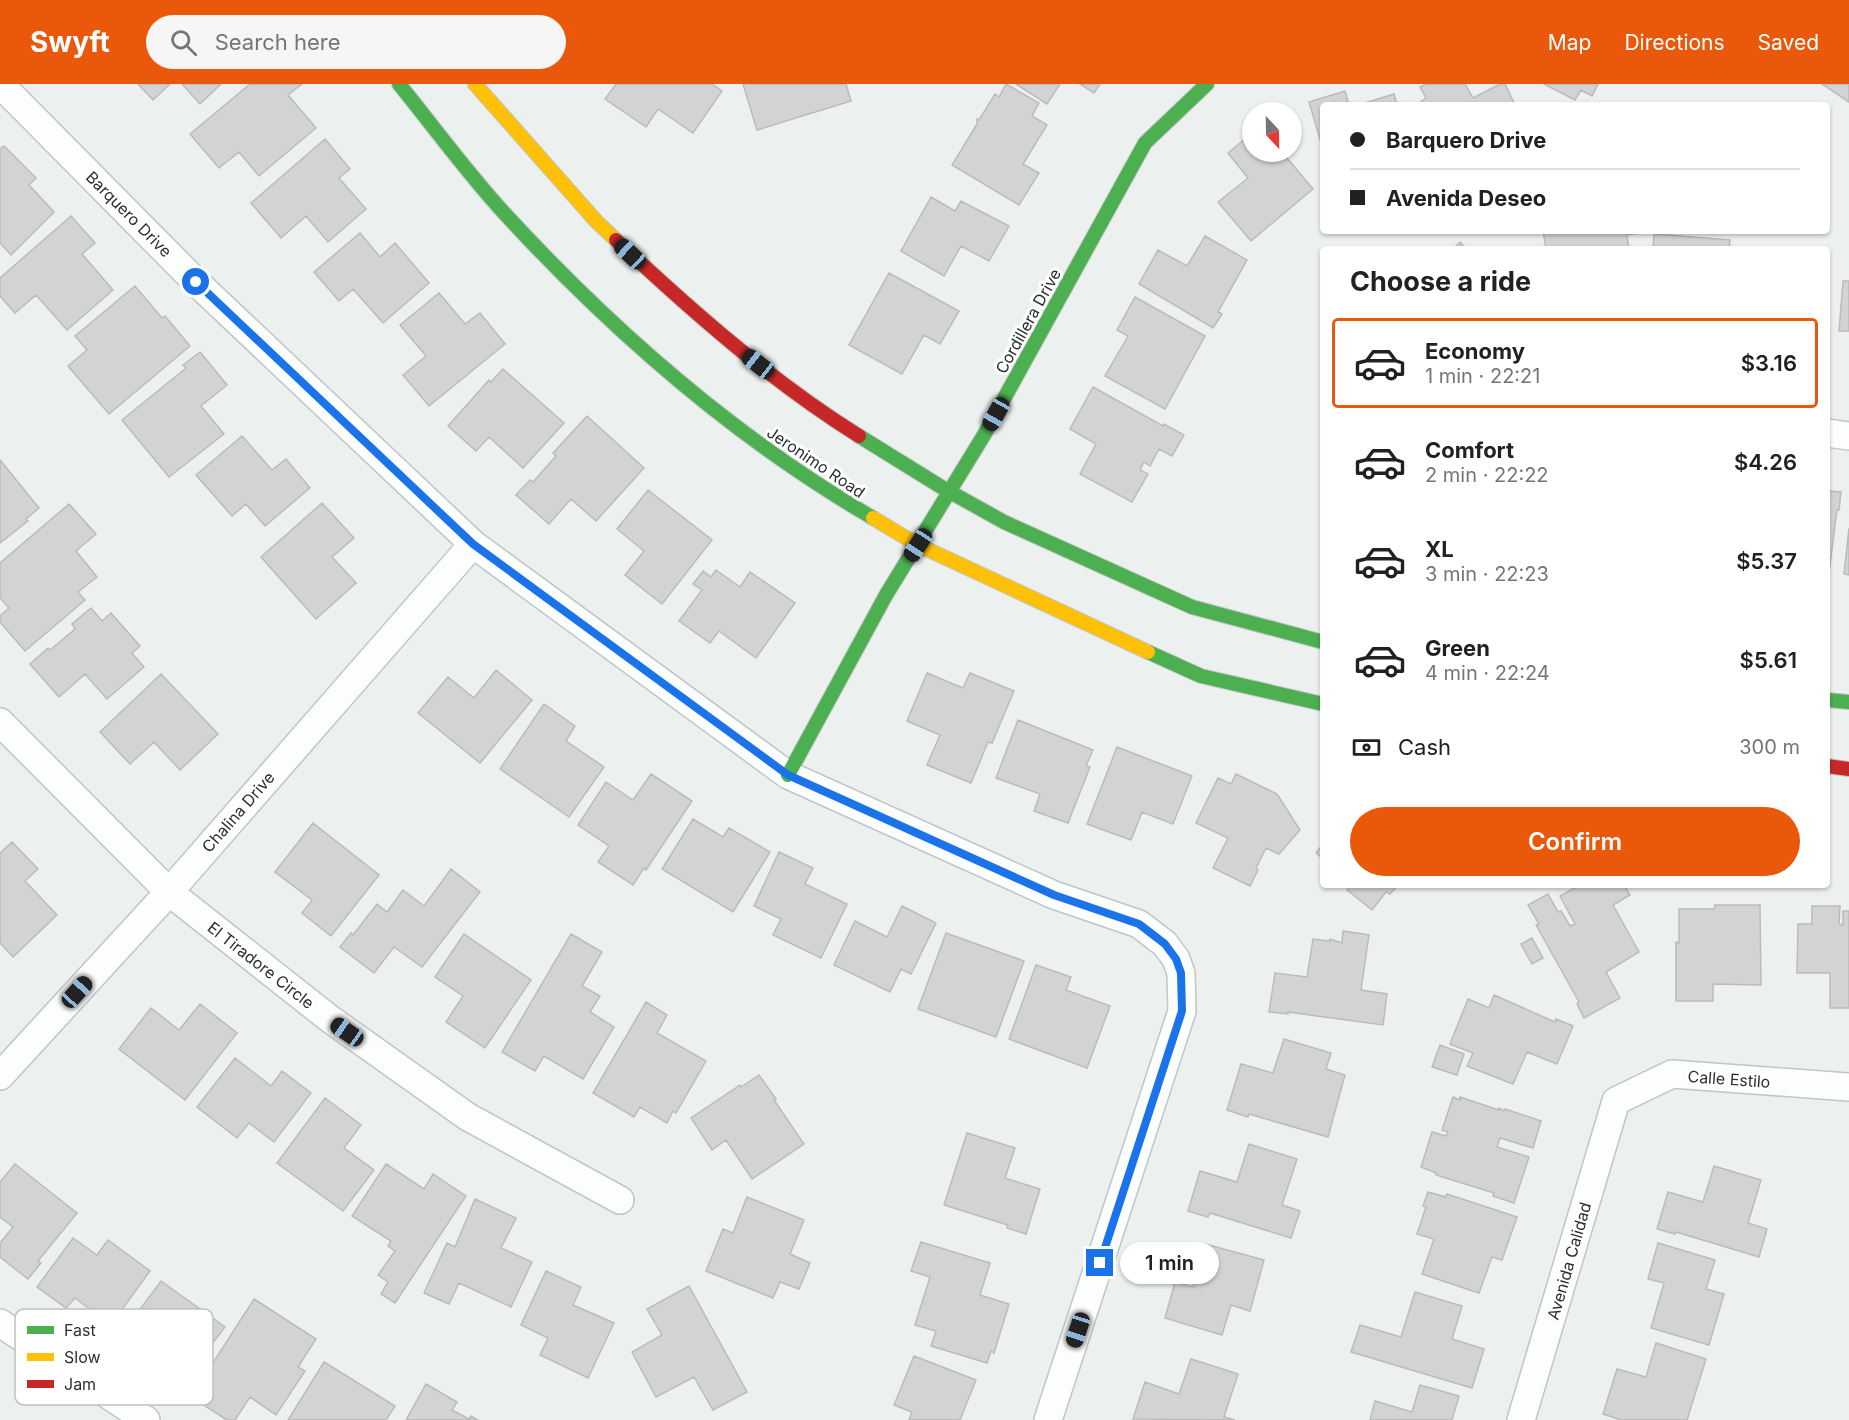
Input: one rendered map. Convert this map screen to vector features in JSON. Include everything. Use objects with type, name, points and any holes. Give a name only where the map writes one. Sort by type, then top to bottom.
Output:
[{"type":"main road","name":"Jeronimo Road","points":[[399,84],[504,213],[588,300],[674,377],[719,414],[779,458],[858,510],[918,545],[1202,676],[1320,703]]},
{"type":"main road","points":[[475,84],[596,221],[682,302],[813,407],[949,492],[1004,522],[1192,607],[1320,641]]},
{"type":"main road","name":"Cordillera Drive","points":[[788,775],[886,595],[984,435],[1144,143],[1207,84]]},
{"type":"main road","points":[[1830,700],[1849,702]]},
{"type":"main road","points":[[1830,766],[1849,769]]},
{"type":"street","name":"Barquero Drive","points":[[0,84],[196,282],[473,544],[788,775],[1054,895],[1139,924],[1165,944],[1176,959],[1181,973],[1182,1011],[1048,1420]]},
{"type":"street","points":[[1830,433],[1849,436]]},
{"type":"street","name":"Chalina Drive","points":[[0,1076],[169,892],[473,544]]},
{"type":"street","name":"El Tiradore Circle","points":[[0,722],[169,892],[330,1019],[468,1117],[620,1200]]},
{"type":"street","name":"Calle Estilo","points":[[1616,1101],[1672,1074],[1849,1087]]},
{"type":"street","name":"Avenida Calidad","points":[[1521,1420],[1616,1101]]},
{"type":"street","points":[[0,1323],[15,1333]]},
{"type":"street","points":[[124,1405],[147,1420]]},
{"type":"building","points":[[138,84],[170,84],[153,100]]},
{"type":"building","points":[[182,84],[221,84],[200,104]]},
{"type":"building","points":[[250,84],[302,84],[288,95],[316,128],[259,176],[239,152],[219,168],[190,134]]},
{"type":"building","points":[[616,84],[712,84],[722,91],[693,133],[658,109],[646,127],[605,99]]},
{"type":"building","points":[[743,84],[846,84],[851,101],[757,130]]},
{"type":"building","points":[[1006,84],[1039,103],[1032,116],[1047,125],[1023,164],[1039,173],[1019,205],[952,165],[977,124],[977,119],[979,120],[995,94],[999,97]]},
{"type":"building","points":[[1016,84],[1060,84],[1047,104]]},
{"type":"building","points":[[1080,84],[1100,84],[1094,93]]},
{"type":"building","points":[[1426,84],[1465,84],[1473,98],[1500,84],[1505,84],[1514,102],[1420,102],[1426,98],[1420,87]]},
{"type":"building","points":[[1544,84],[1598,84],[1592,96],[1581,90],[1575,100]]},
{"type":"building","points":[[1822,84],[1849,84],[1849,102]]},
{"type":"building","points":[[1345,91],[1348,102],[1320,102],[1320,139],[1309,102]]},
{"type":"building","points":[[1394,94],[1396,102],[1368,102]]},
{"type":"building","points":[[325,139],[350,169],[339,178],[366,209],[328,242],[306,216],[281,238],[251,203]]},
{"type":"building","points":[[1242,141],[1242,162],[1290,162],[1313,189],[1251,241],[1218,202],[1248,178],[1228,153]]},
{"type":"building","points":[[4,146],[36,178],[29,185],[54,212],[11,255],[0,243],[0,149]]},
{"type":"building","points":[[931,197],[955,211],[961,201],[1009,226],[989,261],[961,246],[944,276],[901,251]]},
{"type":"building","points":[[71,216],[95,243],[82,254],[113,290],[67,330],[36,295],[15,313],[0,296],[0,278]]},
{"type":"building","points":[[360,233],[380,257],[395,243],[429,283],[383,323],[353,289],[339,301],[314,272]]},
{"type":"building","points":[[1544,234],[1633,234],[1627,235],[1629,246],[1546,246]]},
{"type":"building","points":[[1654,234],[1730,240],[1729,246],[1653,246]]},
{"type":"building","points":[[1205,236],[1247,260],[1218,312],[1222,314],[1213,328],[1139,284],[1158,250],[1187,266]]},
{"type":"building","points":[[889,273],[959,311],[940,344],[924,335],[902,374],[849,345]]},
{"type":"building","points":[[1843,281],[1849,281],[1849,331],[1839,331]]},
{"type":"building","points":[[135,286],[162,318],[165,316],[190,346],[109,414],[68,366],[87,350],[75,336]]},
{"type":"building","points":[[439,293],[465,324],[480,313],[505,344],[429,406],[403,375],[426,356],[400,325]]},
{"type":"building","points":[[1135,297],[1205,336],[1165,409],[1105,376],[1128,336],[1117,330]]},
{"type":"building","points":[[200,352],[227,385],[201,406],[224,434],[169,477],[122,420],[186,368],[183,365]]},
{"type":"building","points":[[503,369],[564,423],[523,468],[489,437],[476,451],[448,426],[489,380],[491,382]]},
{"type":"building","points":[[1093,387],[1163,426],[1164,424],[1184,435],[1172,456],[1159,449],[1150,466],[1144,462],[1140,470],[1148,474],[1132,502],[1080,474],[1096,444],[1070,429]]},
{"type":"building","points":[[587,416],[644,468],[596,521],[571,499],[549,524],[516,495],[530,480],[533,482],[556,456],[553,453]]},
{"type":"building","points":[[242,436],[272,470],[286,459],[310,488],[265,526],[246,504],[232,516],[196,475]]},
{"type":"building","points":[[0,460],[39,508],[26,519],[28,521],[0,543]]},
{"type":"building","points":[[648,490],[712,540],[662,604],[625,575],[644,551],[617,529]]},
{"type":"building","points":[[1830,491],[1841,492],[1839,510],[1837,510],[1830,565]]},
{"type":"building","points":[[322,503],[354,538],[332,557],[356,583],[316,619],[261,557]]},
{"type":"building","points":[[69,504],[96,534],[76,551],[97,577],[78,592],[85,600],[25,651],[0,622],[0,616],[9,608],[0,598],[0,563]]},
{"type":"building","points":[[1849,528],[1849,575],[1844,574]]},
{"type":"building","points":[[716,570],[740,587],[750,572],[795,603],[756,658],[719,631],[710,643],[679,621],[702,590],[693,584],[703,571],[711,577]]},
{"type":"building","points":[[91,608],[102,621],[111,613],[140,646],[132,653],[144,667],[107,699],[85,674],[59,697],[30,664],[75,629],[72,624]]},
{"type":"building","points":[[496,670],[532,700],[480,763],[418,713],[448,677],[474,698]]},
{"type":"building","points":[[927,673],[963,688],[970,673],[1014,691],[992,743],[988,742],[971,783],[927,765],[940,735],[907,721]]},
{"type":"building","points":[[161,674],[218,734],[180,770],[154,742],[130,764],[100,732]]},
{"type":"building","points":[[544,704],[575,726],[566,741],[604,767],[569,817],[500,769]]},
{"type":"building","points":[[1018,720],[1093,750],[1086,766],[1090,767],[1068,823],[1034,811],[1040,794],[996,778]]},
{"type":"building","points":[[1117,747],[1192,776],[1173,824],[1142,812],[1131,840],[1087,824]]},
{"type":"building","points":[[651,774],[692,801],[646,870],[644,868],[633,885],[598,862],[609,846],[578,825],[606,782],[633,800]]},
{"type":"building","points":[[1236,774],[1277,794],[1300,830],[1279,854],[1266,848],[1250,886],[1213,868],[1228,838],[1196,823],[1218,778],[1231,784]]},
{"type":"building","points":[[693,819],[723,837],[729,828],[770,852],[733,912],[662,869]]},
{"type":"building","points":[[313,823],[379,875],[331,936],[302,913],[312,900],[275,872]]},
{"type":"building","points":[[12,842],[38,869],[25,881],[57,915],[13,957],[0,943],[0,853]]},
{"type":"building","points":[[779,852],[813,868],[805,884],[847,904],[821,958],[773,935],[781,919],[754,906]]},
{"type":"building","points":[[451,869],[480,892],[422,967],[394,947],[374,973],[340,947],[351,933],[353,935],[377,904],[387,912],[403,890],[424,906]]},
{"type":"building","points":[[1349,888],[1395,888],[1390,894],[1386,892],[1372,910],[1347,890]]},
{"type":"building","points":[[1575,888],[1626,888],[1630,895],[1613,905],[1639,952],[1606,972],[1620,998],[1584,1018],[1577,1004],[1579,1002],[1536,925],[1539,924],[1528,905],[1548,894],[1558,912],[1561,911],[1570,926],[1575,924],[1560,896]]},
{"type":"building","points":[[1715,905],[1760,905],[1761,985],[1713,984],[1713,1001],[1676,1001],[1676,942],[1679,943],[1679,909],[1714,909]]},
{"type":"building","points":[[902,906],[936,923],[911,974],[901,969],[890,992],[834,965],[855,921],[887,937]]},
{"type":"building","points":[[1812,906],[1840,906],[1839,924],[1843,925],[1843,911],[1849,911],[1849,1008],[1830,1008],[1830,973],[1797,973],[1798,924],[1812,924]]},
{"type":"building","points":[[1343,931],[1369,935],[1361,990],[1387,994],[1383,1025],[1288,1012],[1288,1014],[1269,1012],[1275,973],[1307,977],[1313,939],[1330,941],[1330,939],[1342,943]]},
{"type":"building","points":[[946,933],[1024,961],[996,1037],[918,1009]]},
{"type":"building","points":[[464,934],[531,980],[485,1048],[446,1022],[463,996],[435,977]]},
{"type":"building","points":[[571,934],[602,952],[582,986],[600,996],[590,1012],[614,1027],[583,1079],[544,1056],[535,1071],[502,1052]]},
{"type":"building","points":[[1532,938],[1543,958],[1532,964],[1521,944]]},
{"type":"building","points":[[1036,965],[1071,977],[1066,990],[1110,1006],[1087,1068],[1009,1039]]},
{"type":"building","points":[[1494,995],[1555,1022],[1556,1019],[1573,1026],[1557,1064],[1527,1052],[1513,1084],[1467,1066],[1473,1053],[1450,1044],[1468,999],[1489,1008]]},
{"type":"building","points":[[646,1002],[667,1015],[657,1033],[706,1061],[676,1113],[673,1111],[667,1123],[640,1107],[634,1117],[593,1093]]},
{"type":"building","points":[[200,1004],[237,1033],[185,1100],[119,1049],[151,1008],[179,1030]]},
{"type":"building","points":[[1284,1039],[1331,1053],[1326,1069],[1345,1075],[1328,1137],[1249,1114],[1248,1117],[1227,1110],[1241,1064],[1273,1073]]},
{"type":"building","points":[[1440,1045],[1464,1054],[1457,1075],[1432,1067]]},
{"type":"building","points":[[235,1058],[271,1086],[282,1071],[311,1093],[274,1142],[249,1123],[237,1138],[197,1107]]},
{"type":"building","points":[[759,1075],[804,1144],[752,1179],[726,1140],[712,1150],[691,1118]]},
{"type":"building","points":[[1453,1097],[1460,1100],[1460,1097],[1499,1110],[1499,1108],[1504,1111],[1505,1109],[1541,1121],[1533,1148],[1500,1138],[1497,1147],[1529,1157],[1514,1203],[1493,1196],[1494,1193],[1436,1175],[1421,1167],[1432,1132],[1446,1136],[1448,1132],[1442,1130]]},
{"type":"building","points":[[325,1098],[361,1125],[344,1148],[374,1170],[343,1211],[277,1163]]},
{"type":"building","points":[[967,1133],[1015,1148],[1005,1178],[1040,1189],[1026,1234],[1007,1228],[1008,1225],[944,1205]]},
{"type":"building","points":[[1249,1144],[1297,1159],[1282,1205],[1300,1211],[1291,1238],[1210,1213],[1208,1217],[1188,1211],[1200,1171],[1237,1182]]},
{"type":"building","points":[[15,1164],[77,1213],[38,1261],[41,1263],[28,1279],[0,1257],[0,1243],[13,1227],[0,1217],[0,1182]]},
{"type":"building","points":[[386,1164],[424,1189],[433,1174],[466,1196],[395,1303],[381,1294],[388,1282],[378,1275],[395,1251],[388,1246],[391,1241],[352,1216]]},
{"type":"building","points":[[1714,1166],[1761,1180],[1748,1223],[1767,1229],[1759,1257],[1676,1232],[1675,1234],[1657,1229],[1668,1192],[1703,1202]]},
{"type":"building","points":[[1428,1192],[1446,1197],[1447,1194],[1517,1217],[1502,1260],[1492,1257],[1479,1293],[1422,1274],[1434,1239],[1417,1234],[1426,1207],[1423,1206]]},
{"type":"building","points":[[747,1197],[804,1220],[790,1254],[810,1263],[799,1289],[780,1282],[773,1298],[706,1271],[723,1229],[733,1233]]},
{"type":"building","points":[[475,1199],[516,1218],[501,1248],[532,1262],[511,1307],[459,1283],[449,1304],[424,1293],[447,1243],[455,1247]]},
{"type":"building","points":[[73,1238],[97,1255],[108,1240],[150,1271],[123,1309],[90,1309],[75,1298],[66,1308],[37,1287]]},
{"type":"building","points":[[921,1242],[990,1263],[980,1295],[1009,1304],[994,1353],[991,1351],[987,1363],[931,1346],[936,1331],[915,1325],[930,1277],[911,1271]]},
{"type":"building","points":[[1658,1243],[1715,1260],[1706,1289],[1724,1294],[1709,1345],[1651,1328],[1664,1283],[1648,1279]]},
{"type":"building","points":[[1205,1244],[1264,1260],[1250,1311],[1231,1305],[1222,1335],[1165,1318],[1175,1282],[1193,1287]]},
{"type":"building","points":[[546,1271],[581,1287],[573,1305],[614,1323],[588,1378],[540,1355],[548,1338],[521,1325]]},
{"type":"building","points":[[161,1281],[200,1309],[140,1309]]},
{"type":"building","points":[[689,1286],[747,1392],[713,1410],[694,1377],[656,1397],[632,1352],[662,1335],[647,1309]]},
{"type":"building","points":[[1415,1292],[1462,1306],[1452,1339],[1484,1349],[1472,1388],[1351,1352],[1360,1325],[1401,1337]]},
{"type":"building","points":[[254,1299],[316,1339],[298,1367],[305,1371],[276,1415],[250,1397],[235,1420],[227,1420],[204,1405],[213,1405],[213,1363]]},
{"type":"building","points":[[213,1318],[225,1327],[213,1343]]},
{"type":"building","points":[[1656,1343],[1706,1359],[1687,1420],[1621,1420],[1603,1414],[1617,1369],[1646,1377]]},
{"type":"building","points":[[914,1356],[976,1380],[960,1420],[909,1420],[912,1412],[894,1405]]},
{"type":"building","points":[[1191,1359],[1238,1374],[1224,1417],[1235,1420],[1133,1419],[1145,1382],[1179,1394]]},
{"type":"building","points":[[324,1362],[395,1406],[386,1420],[288,1420]]},
{"type":"building","points":[[426,1384],[457,1402],[452,1410],[469,1419],[471,1416],[478,1420],[406,1420]]},
{"type":"building","points":[[1420,1385],[1459,1396],[1452,1420],[1370,1420],[1375,1401],[1412,1412]]},
{"type":"traffic: fast","points":[[399,84],[506,215],[589,300],[633,341],[724,418],[822,487],[873,518]]},
{"type":"traffic: fast","points":[[788,775],[886,595],[984,435],[1145,143],[1207,84]]},
{"type":"traffic: fast","points":[[859,436],[943,488],[1004,522],[1192,607],[1320,641]]},
{"type":"traffic: fast","points":[[1148,652],[1201,676],[1320,703]]},
{"type":"traffic: fast","points":[[1830,700],[1849,702]]},
{"type":"traffic: slow","points":[[475,84],[596,221],[616,240]]},
{"type":"traffic: slow","points":[[873,518],[918,545],[1148,652]]},
{"type":"traffic: jam","points":[[616,240],[763,369],[859,436]]},
{"type":"traffic: jam","points":[[1830,766],[1849,769]]},
{"type":"route","points":[[196,282],[473,544],[788,775],[1054,895],[1139,924],[1165,944],[1176,959],[1181,973],[1182,1011],[1100,1263]]}]
